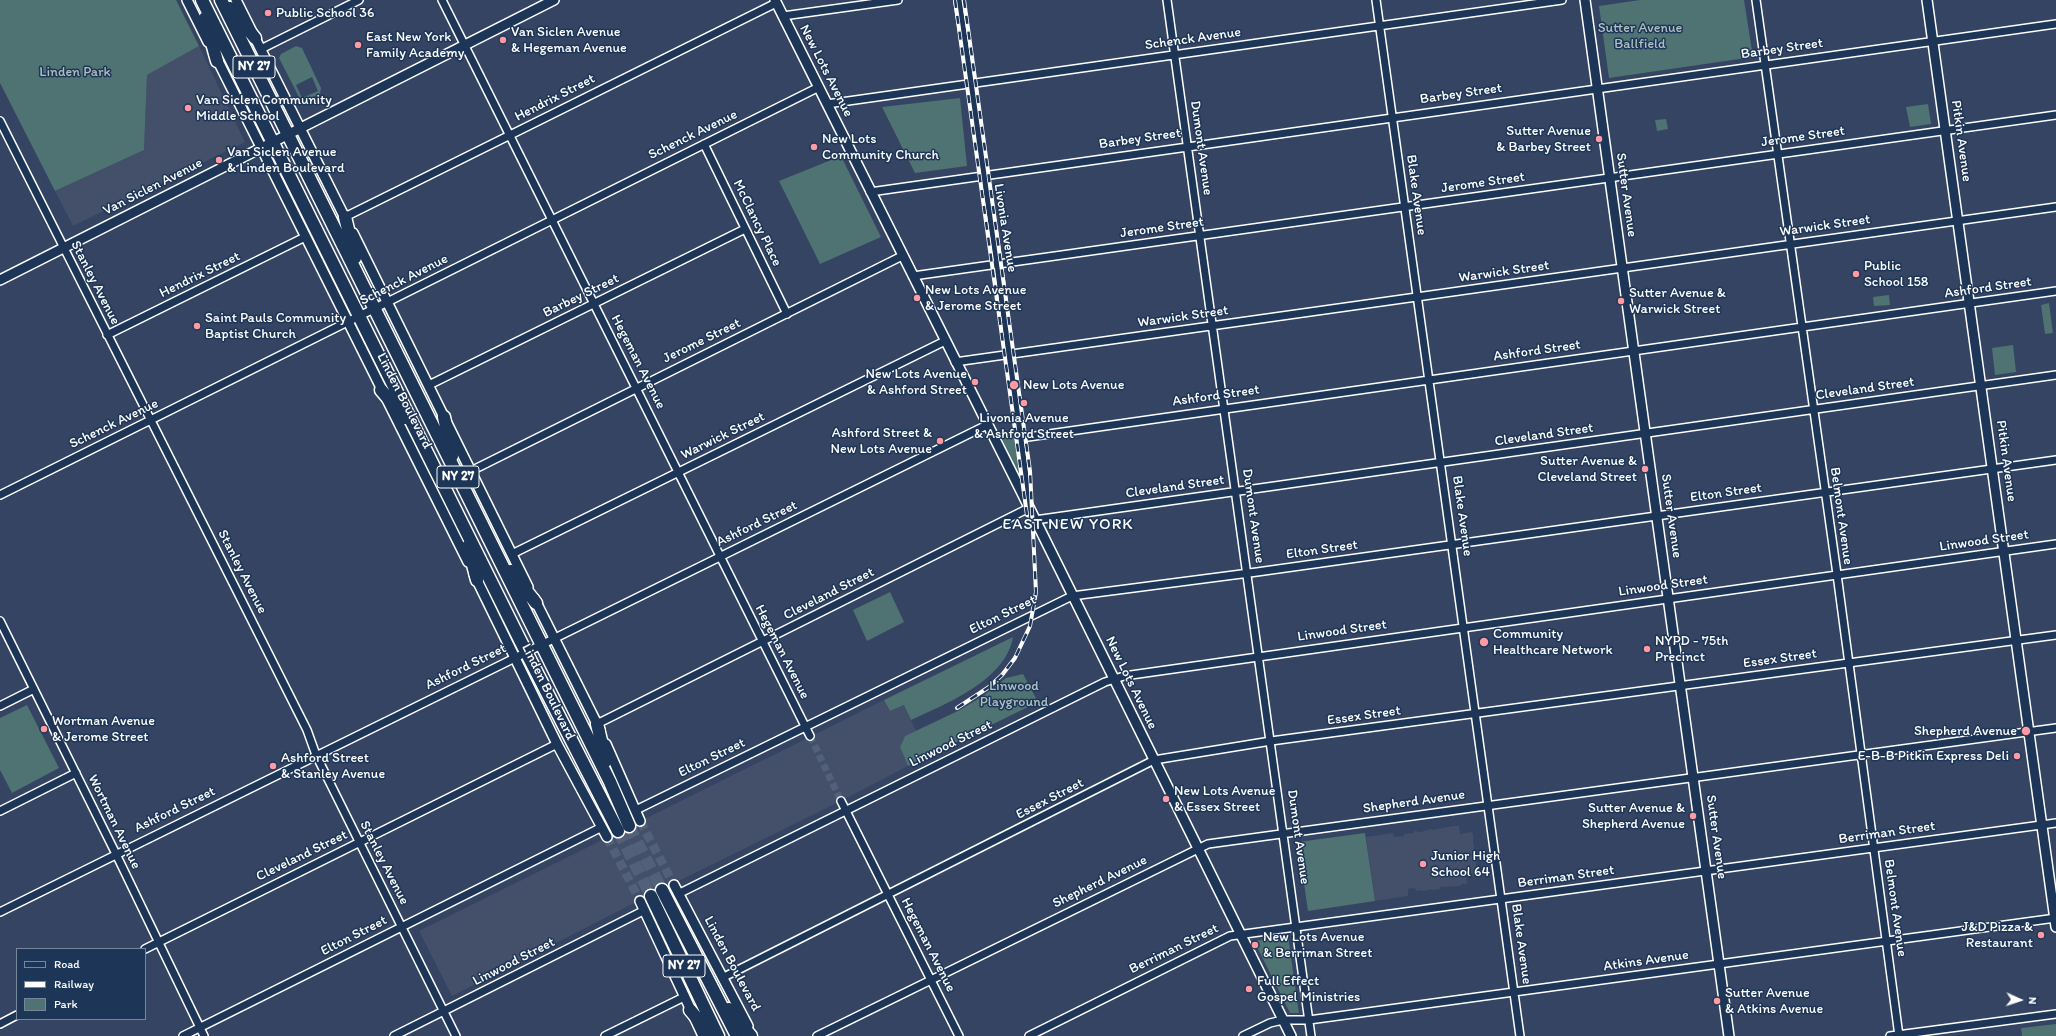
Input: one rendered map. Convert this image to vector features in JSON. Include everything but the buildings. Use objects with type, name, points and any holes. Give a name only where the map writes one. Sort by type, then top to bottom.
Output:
[{"type":"highway","points":[[201,0],[217,60]]},
{"type":"highway","name":"Linden Boulevard","points":[[201,0],[618,831]]},
{"type":"highway","points":[[222,0],[255,38]]},
{"type":"highway","name":"Linden Boulevard","points":[[222,0],[610,782],[635,823]]},
{"type":"highway","points":[[345,217],[360,280]]},
{"type":"highway","points":[[382,390],[418,433]]},
{"type":"highway","points":[[444,417],[456,472]]},
{"type":"highway","points":[[462,521],[477,580]]},
{"type":"highway","points":[[495,550],[536,603]]},
{"type":"highway","points":[[597,724],[610,782]]},
{"type":"highway","name":"Linden Boulevard","points":[[662,890],[737,1036]]},
{"type":"highway","name":"NY 27","points":[[645,898],[718,1036]]},
{"type":"highway","points":[[714,990],[752,1036]]},
{"type":"highway","points":[[690,1010],[712,1036]]},
{"type":"street","name":"Linden Boulevard","points":[[187,0],[347,323],[477,580],[557,744],[607,837]]},
{"type":"street","name":"Linden Boulevard","points":[[236,0],[388,302],[597,724],[636,810],[635,823]]},
{"type":"street","points":[[261,49],[359,0]]},
{"type":"street","name":"Hegeman Avenue","points":[[442,0],[810,736]]},
{"type":"street","name":"Van Siclen Avenue","points":[[0,280],[464,44],[554,0]]},
{"type":"street","points":[[783,16],[898,0]]},
{"type":"street","name":"Livonia Avenue","points":[[958,0],[998,264],[1029,508]]},
{"type":"street","name":"Dumont Avenue","points":[[1167,0],[1272,741],[1312,1036]]},
{"type":"street","name":"Blake Avenue","points":[[1376,0],[1453,545],[1520,1036]]},
{"type":"street","name":"Schenck Avenue","points":[[827,104],[1562,0]]},
{"type":"street","name":"Sutter Avenue","points":[[1585,0],[1729,1036]]},
{"type":"street","name":"Belmont Avenue","points":[[1756,0],[1837,575],[1899,1035]]},
{"type":"street","name":"Pitkin Avenue","points":[[1927,0],[2056,921]]},
{"type":"street","name":"New Lots Avenue","points":[[775,1],[1291,1036]]},
{"type":"street","name":"Hendrix Street","points":[[345,217],[775,1]]},
{"type":"street","name":"Barbey Street","points":[[870,192],[984,174],[2056,24]]},
{"type":"street","name":"Schenck Avenue","points":[[0,495],[819,87]]},
{"type":"street","name":"Jerome Street","points":[[913,276],[2056,115]]},
{"type":"street","name":"Stanley Avenue","points":[[0,121],[307,730],[316,755],[456,1036]]},
{"type":"street","name":"McClancy Place","points":[[704,144],[787,314]]},
{"type":"street","name":"Warwick Street","points":[[955,362],[2056,207]]},
{"type":"street","name":"Barbey Street","points":[[428,385],[745,228]]},
{"type":"street","name":"Hendrix Street","points":[[107,335],[305,237]]},
{"type":"street","name":"Jerome Street","points":[[471,471],[902,256]]},
{"type":"street","name":"Ashford Street","points":[[1021,438],[2056,291]]},
{"type":"street","name":"Warwick Street","points":[[512,554],[944,341]]},
{"type":"street","name":"Cleveland Street","points":[[1035,520],[2056,375]]},
{"type":"street","name":"Ashford Street","points":[[0,912],[986,425]]},
{"type":"street","name":"Elton Street","points":[[636,810],[1072,596],[1453,545],[2056,460]]},
{"type":"street","name":"Cleveland Street","points":[[597,724],[1029,508]]},
{"type":"street","name":"Linwood Street","points":[[678,894],[1114,679],[1260,656],[2056,544]]},
{"type":"street","name":"Wortman Avenue","points":[[0,621],[116,854],[204,1036]]},
{"type":"street","name":"Essex Street","points":[[722,978],[1154,760],[1272,741],[2056,635]]},
{"type":"street","points":[[0,706],[34,689]]},
{"type":"street","name":"Shepherd Avenue","points":[[817,1036],[1197,848],[1208,844],[2056,728]]},
{"type":"street","name":"Cleveland Street","points":[[146,949],[557,744]]},
{"type":"street","points":[[0,811],[76,773]]},
{"type":"street","name":"Hegeman Avenue","points":[[841,801],[958,1036]]},
{"type":"street","name":"Berriman Street","points":[[1029,1036],[1230,936],[2056,823]]},
{"type":"street","name":"Elton Street","points":[[183,1036],[602,827]]},
{"type":"street","name":"Linden Boulevard","points":[[674,885],[752,1036]]},
{"type":"street","points":[[645,898],[645,910],[703,1036]]},
{"type":"street","name":"Linwood Street","points":[[394,1036],[645,910]]},
{"type":"street","name":"Atkins Avenue","points":[[1243,1036],[1270,1022],[1283,1020],[1309,1020],[1886,941],[2056,921]]},
{"type":"street","points":[[605,1036],[684,997]]},
{"type":"street","points":[[1890,1036],[2056,1014]]},
{"type":"street","points":[[0,1024],[16,1016]]},
{"type":"shaded area","name":"Van Siclen Community Middle School","points":[[199,46],[245,142],[73,226],[55,191],[144,150],[147,75]]},
{"type":"shaded area","points":[[884,700],[890,711],[904,705],[916,731],[905,736],[900,747],[908,766],[452,996],[419,931]]},
{"type":"shaded area","name":"Junior High School 64","points":[[1459,826],[1460,834],[1471,832],[1473,834],[1474,855],[1476,855],[1476,866],[1478,872],[1477,875],[1466,877],[1467,884],[1461,884],[1461,886],[1440,887],[1440,889],[1429,889],[1422,891],[1416,891],[1415,888],[1408,889],[1408,896],[1375,901],[1366,837],[1393,833],[1394,837],[1404,836],[1404,834],[1414,833],[1414,831],[1421,832]]},
{"type":"green space","name":"Linden Park","points":[[0,0],[176,0],[199,46],[147,75],[144,150],[55,191],[0,83]]},
{"type":"green space","name":"Sutter Avenue Ballfield","points":[[1640,0],[1744,0],[1753,57],[1609,78],[1599,6]]},
{"type":"green space","points":[[296,46],[302,48],[321,88],[320,94],[304,101],[300,99],[279,58],[281,54]],"holes":[[[312,77],[318,91],[302,98],[296,85]]]},
{"type":"green space","points":[[960,98],[967,166],[915,173],[882,107]]},
{"type":"green space","points":[[1928,104],[1931,124],[1910,127],[1906,107]]},
{"type":"green space","points":[[1666,119],[1668,129],[1657,131],[1655,120]]},
{"type":"green space","points":[[841,156],[881,237],[820,264],[779,181]]},
{"type":"green space","points":[[1889,295],[1890,305],[1874,306],[1873,297]]},
{"type":"green space","points":[[2049,303],[2053,333],[2045,334],[2041,305]]},
{"type":"green space","points":[[2013,345],[2016,372],[1995,375],[1992,348]]},
{"type":"green space","points":[[1014,431],[1020,476],[1019,478],[1000,434]]},
{"type":"green space","points":[[890,592],[904,622],[867,641],[853,610]]},
{"type":"green space","points":[[1013,637],[1008,652],[999,666],[987,678],[972,689],[941,706],[911,720],[904,705],[890,711],[884,700]]},
{"type":"green space","name":"Linwood Playground","points":[[1023,674],[1038,702],[908,766],[900,747],[905,736],[960,710],[983,696],[1006,678]]},
{"type":"green space","points":[[27,705],[59,768],[12,793],[0,770],[0,718]]},
{"type":"green space","points":[[1365,833],[1375,901],[1308,911],[1298,842]]},
{"type":"green space","points":[[1288,936],[1299,1013],[1290,1013],[1254,941]]},
{"type":"green space","points":[[2056,1024],[2056,1036],[2022,1036],[2021,1028]]},
{"type":"tunnel","points":[[810,736],[841,801]]},
{"type":"tunnel","points":[[640,821],[674,885]]},
{"type":"tunnel","points":[[629,826],[662,890]]},
{"type":"tunnel","points":[[618,831],[651,896]]},
{"type":"tunnel","points":[[607,837],[640,901]]},
{"type":"railway","points":[[955,0],[1027,515]]},
{"type":"railway","points":[[957,708],[989,687],[1002,675],[1015,658],[1030,626],[1036,592],[1030,471],[964,0]]},
{"type":"place","name":"Public School 36","points":[[268,13]]},
{"type":"place","name":"Van Siclen Avenue & Hegeman Avenue","points":[[503,40]]},
{"type":"place","name":"East New York Family Academy","points":[[358,45]]},
{"type":"place","name":"Van Siclen Community Middle School","points":[[188,108]]},
{"type":"place","name":"Sutter Avenue & Barbey Street","points":[[1599,139]]},
{"type":"place","name":"New Lots Community Church","points":[[814,147]]},
{"type":"place","name":"Van Siclen Avenue & Linden Boulevard","points":[[219,160]]},
{"type":"place","name":"Public School 158","points":[[1856,274]]},
{"type":"place","name":"New Lots Avenue & Jerome Street","points":[[917,298]]},
{"type":"place","name":"Sutter Avenue & Warwick Street","points":[[1621,301]]},
{"type":"place","name":"Saint Pauls Community Baptist Church","points":[[197,326]]},
{"type":"place","name":"New Lots Avenue & Ashford Street","points":[[975,382]]},
{"type":"place","name":"New Lots Avenue","points":[[1014,385]]},
{"type":"place","name":"Livonia Avenue & Ashford Street","points":[[1024,403]]},
{"type":"place","name":"Ashford Street & New Lots Avenue","points":[[940,441]]},
{"type":"place","name":"Sutter Avenue & Cleveland Street","points":[[1645,469]]},
{"type":"place","name":"Community Healthcare Network","points":[[1484,642]]},
{"type":"place","name":"NYPD - 75th Precinct","points":[[1647,649]]},
{"type":"place","name":"Wortman Avenue & Jerome Street","points":[[44,729]]},
{"type":"place","name":"Shepherd Avenue","points":[[2026,731]]},
{"type":"place","name":"E-B-B Pitkin Express Deli","points":[[2017,756]]},
{"type":"place","name":"Ashford Street & Stanley Avenue","points":[[273,766]]},
{"type":"place","name":"New Lots Avenue & Essex Street","points":[[1166,799]]},
{"type":"place","name":"Sutter Avenue & Shepherd Avenue","points":[[1693,816]]},
{"type":"place","name":"Junior High School 64","points":[[1423,864]]},
{"type":"place","name":"J&D Pizza & Restaurant","points":[[2041,935]]},
{"type":"place","name":"New Lots Avenue & Berriman Street","points":[[1255,945]]},
{"type":"place","name":"Full Effect Gospel Ministries","points":[[1249,989]]},
{"type":"place","name":"Sutter Avenue & Atkins Avenue","points":[[1717,1001]]},
{"type":"district","name":"EAST NEW YORK","points":[[1068,525]]}]
